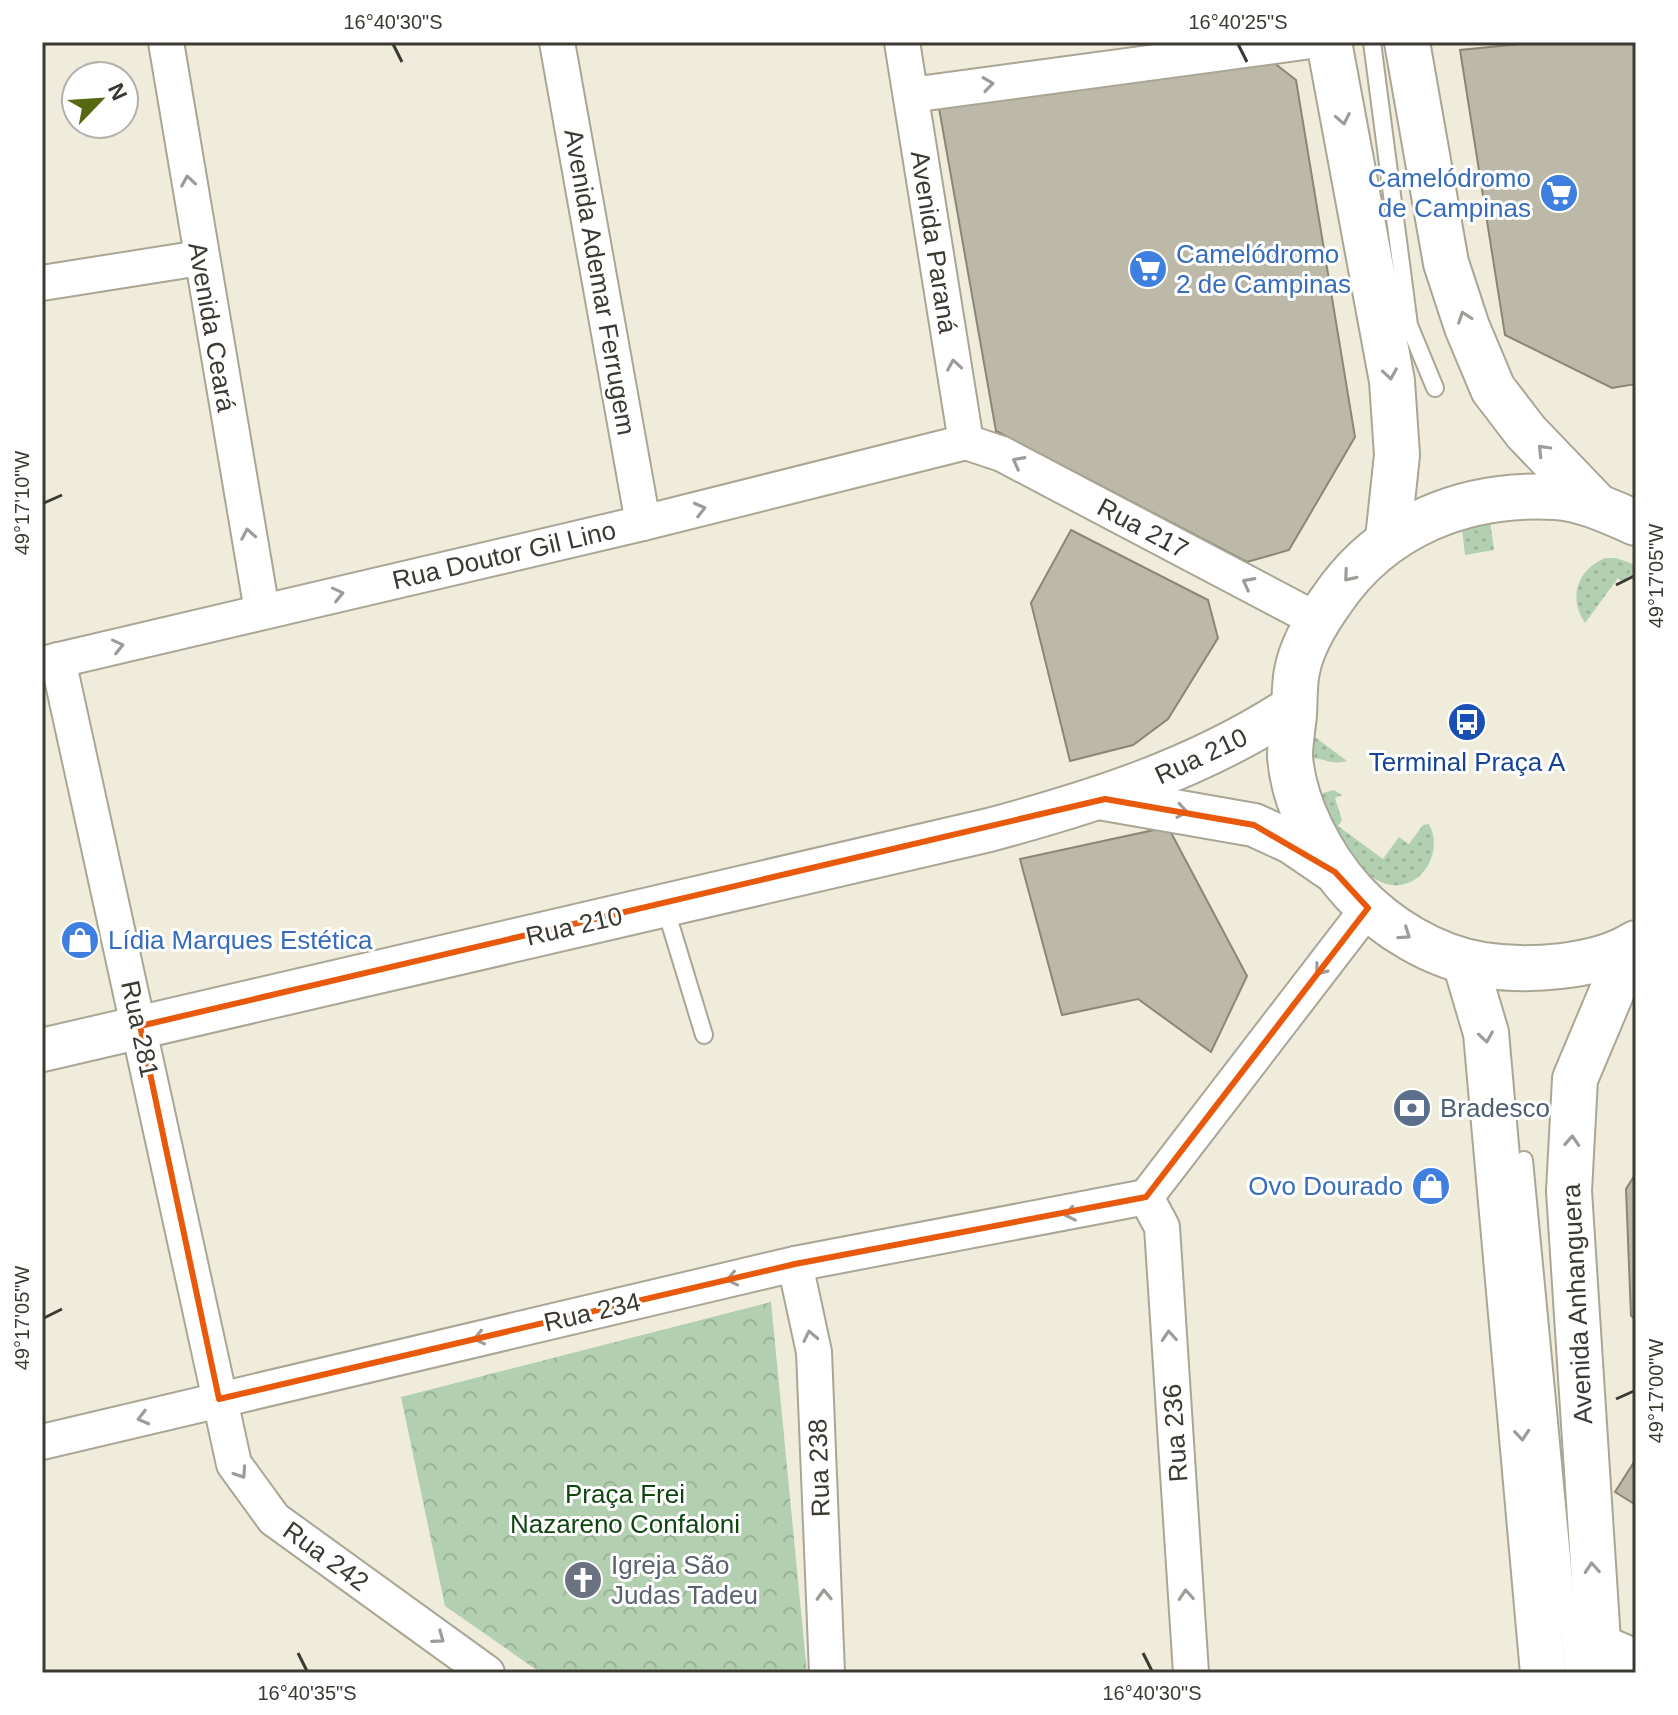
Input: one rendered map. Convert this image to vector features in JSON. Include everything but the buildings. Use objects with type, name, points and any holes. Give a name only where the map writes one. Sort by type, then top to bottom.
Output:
[{"type":"main road","points":[[1329,42],[1392,381],[1397,455],[1388,539]]},
{"type":"main road","points":[[1407,42],[1446,263],[1467,327],[1493,389],[1526,432],[1617,515]]},
{"type":"main road","points":[[1617,515],[1558,497],[1495,498],[1449,507],[1388,539],[1350,572],[1317,620],[1297,672],[1290,757],[1310,829],[1335,872],[1368,908],[1414,941],[1465,962],[1512,970],[1560,968],[1634,944]]},
{"type":"main road","name":"Avenida Anhanguera","points":[[1602,1664],[1569,1191],[1575,1079],[1634,944]]},
{"type":"main road","points":[[1465,962],[1486,1033],[1543,1673]]},
{"type":"street","name":"Avenida Ceará","points":[[166,42],[200,258],[262,611]]},
{"type":"street","name":"Avenida Ademar Ferrugem","points":[[557,42],[643,523]]},
{"type":"street","name":"Avenida Paraná","points":[[902,42],[966,442]]},
{"type":"street","points":[[911,95],[1304,42]]},
{"type":"street","points":[[42,283],[200,258]]},
{"type":"street","name":"Rua Doutor Gil Lino","points":[[50,662],[643,523],[966,442]]},
{"type":"street","name":"Rua 217","points":[[966,442],[1002,454],[1317,620]]},
{"type":"street","name":"Rua 281","points":[[50,662],[140,1026],[219,1399]]},
{"type":"street","name":"Rua 210","points":[[42,1050],[989,830],[1105,799],[1246,737],[1294,706]]},
{"type":"street","name":"Rua 210","points":[[1105,799],[1254,825],[1291,842],[1335,872]]},
{"type":"street","points":[[1146,1197],[1368,908]]},
{"type":"street","name":"Rua 234","points":[[42,1442],[795,1264],[1146,1197]]},
{"type":"street","name":"Rua 236","points":[[1146,1197],[1162,1227],[1191,1673]]},
{"type":"street","name":"Rua 238","points":[[795,1264],[814,1352],[827,1673]]},
{"type":"street","name":"Rua 242","points":[[219,1399],[234,1464],[274,1519],[487,1673]]},
{"type":"lane","points":[[1372,42],[1409,325],[1435,388]]},
{"type":"lane","points":[[665,905],[704,1035]]},
{"type":"lane","points":[[1524,1160],[1602,1664]]},
{"type":"highlighted area","points":[[1105,799],[1254,825],[1335,872],[1368,908],[1146,1197],[795,1264],[219,1399],[140,1026]]},
{"type":"green space","points":[[1461,521],[1490,521],[1494,550],[1465,555]]},
{"type":"green space","points":[[1605,558],[1616,558],[1636,565],[1636,581],[1629,576],[1624,582],[1618,578],[1585,623],[1577,604],[1578,586],[1588,570]]},
{"type":"green space","points":[[1307,731],[1347,761],[1305,758]]},
{"type":"green space","points":[[1334,790],[1342,795],[1335,798],[1342,820],[1338,826],[1383,859],[1399,837],[1409,844],[1423,825],[1429,824],[1433,850],[1423,873],[1402,885],[1389,885],[1365,872],[1342,843],[1320,798],[1323,793]]},
{"type":"green space","name":"Praça Frei Nazareno Confaloni","points":[[771,1302],[807,1673],[541,1673],[445,1606],[401,1397]]},
{"type":"place","name":"Camelódromo de Campinas","points":[[1559,193]]},
{"type":"place","name":"Camelódromo 2 de Campinas","points":[[1148,269]]},
{"type":"place","name":"Terminal Praça A","points":[[1467,722]]},
{"type":"place","name":"Lídia Marques Estética","points":[[80,940]]},
{"type":"place","name":"Bradesco","points":[[1412,1108]]},
{"type":"place","name":"Ovo Dourado","points":[[1431,1186]]},
{"type":"place","name":"Igreja São Judas Tadeu","points":[[583,1580]]}]
